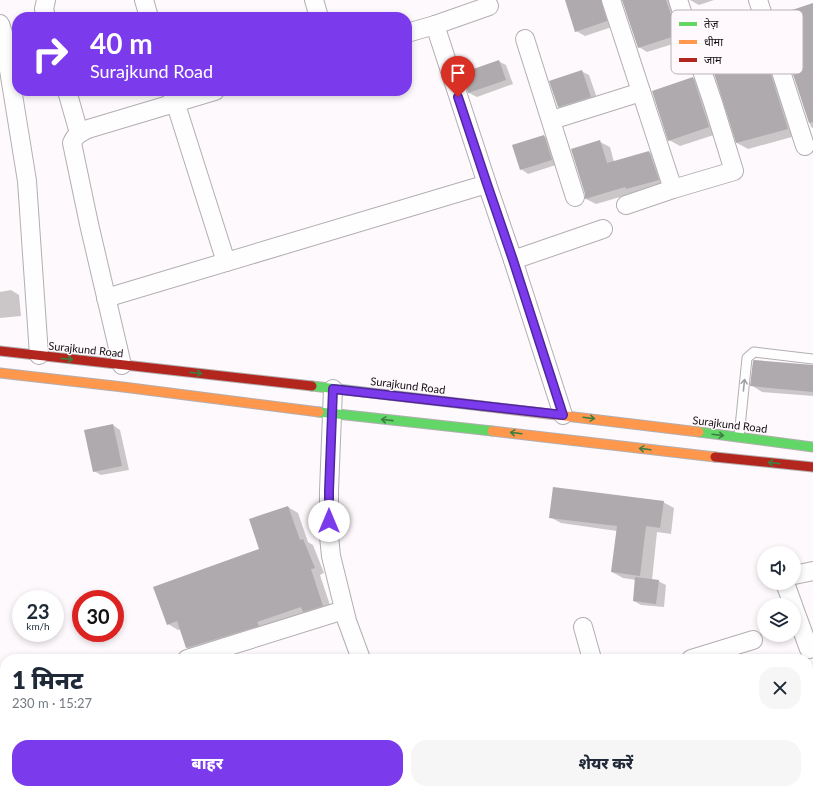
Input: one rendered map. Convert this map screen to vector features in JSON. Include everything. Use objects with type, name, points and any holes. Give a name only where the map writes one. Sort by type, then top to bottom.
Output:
[{"type":"main road","name":"Surajkund Road","points":[[0,351],[563,415],[813,447]]},
{"type":"main road","points":[[0,373],[332,414],[512,433],[736,460],[813,467]]},
{"type":"street","points":[[45,12],[46,0]]},
{"type":"street","points":[[144,0],[148,12]]},
{"type":"street","points":[[314,0],[318,12]]},
{"type":"street","points":[[610,0],[673,189]]},
{"type":"street","points":[[678,0],[681,10]]},
{"type":"street","points":[[758,0],[761,10]]},
{"type":"street","points":[[412,32],[489,6]]},
{"type":"street","points":[[0,24],[3,33],[12,88]]},
{"type":"street","points":[[434,25],[513,260],[563,415]]},
{"type":"street","points":[[525,39],[552,120],[575,197]]},
{"type":"street","points":[[626,205],[734,171],[703,74]]},
{"type":"street","points":[[782,74],[805,146]]},
{"type":"street","points":[[552,120],[641,92]]},
{"type":"street","points":[[13,96],[27,181],[39,355]]},
{"type":"street","points":[[68,96],[79,133]]},
{"type":"street","points":[[122,365],[89,224],[72,143],[75,136],[79,133],[173,97],[226,262]]},
{"type":"street","points":[[106,298],[487,184]]},
{"type":"street","points":[[513,260],[604,229]]},
{"type":"street","points":[[333,389],[329,491],[329,536],[331,556],[344,610],[359,654]]},
{"type":"street","points":[[801,573],[813,570]]},
{"type":"street","points":[[203,654],[344,610]]},
{"type":"street","points":[[583,627],[591,654]]},
{"type":"street","points":[[801,628],[810,654]]},
{"type":"street","points":[[719,654],[753,640]]},
{"type":"lane","points":[[739,437],[747,358],[754,352],[813,359]]},
{"type":"building","points":[[565,0],[601,0],[607,21],[575,32]]},
{"type":"building","points":[[622,0],[666,0],[671,15],[671,37],[638,48]]},
{"type":"building","points":[[813,3],[813,122],[809,123],[793,74],[803,74],[803,10],[792,10]]},
{"type":"building","points":[[499,60],[506,80],[468,93],[462,73]]},
{"type":"building","points":[[582,70],[591,97],[558,107],[549,81]]},
{"type":"building","points":[[714,74],[771,74],[788,129],[736,143]]},
{"type":"building","points":[[693,77],[709,127],[668,141],[652,91]]},
{"type":"building","points":[[544,135],[552,160],[520,170],[512,145]]},
{"type":"building","points":[[600,140],[607,163],[649,151],[659,180],[626,189],[625,187],[585,199],[585,194],[571,149]]},
{"type":"building","points":[[754,360],[813,365],[813,392],[750,386]]},
{"type":"building","points":[[113,424],[122,466],[93,472],[84,430]]},
{"type":"building","points":[[553,487],[664,501],[660,528],[646,526],[640,576],[611,572],[617,526],[549,518]]},
{"type":"building","points":[[288,506],[300,540],[303,539],[315,568],[311,569],[323,606],[303,612],[301,607],[257,622],[259,626],[186,648],[177,621],[167,625],[153,587],[259,549],[249,519]]},
{"type":"building","points":[[635,577],[659,580],[656,604],[633,601]]},
{"type":"traffic: fast","points":[[312,386],[482,406]]},
{"type":"traffic: fast","points":[[319,412],[492,431]]},
{"type":"traffic: fast","points":[[699,432],[813,447]]},
{"type":"traffic: slow","points":[[0,373],[319,412]]},
{"type":"traffic: slow","points":[[482,406],[699,432]]},
{"type":"traffic: slow","points":[[492,431],[715,457]]},
{"type":"traffic: jam","points":[[0,351],[312,386]]},
{"type":"traffic: jam","points":[[715,457],[813,467]]},
{"type":"route","points":[[329,521],[333,389],[563,415],[458,97]]}]
